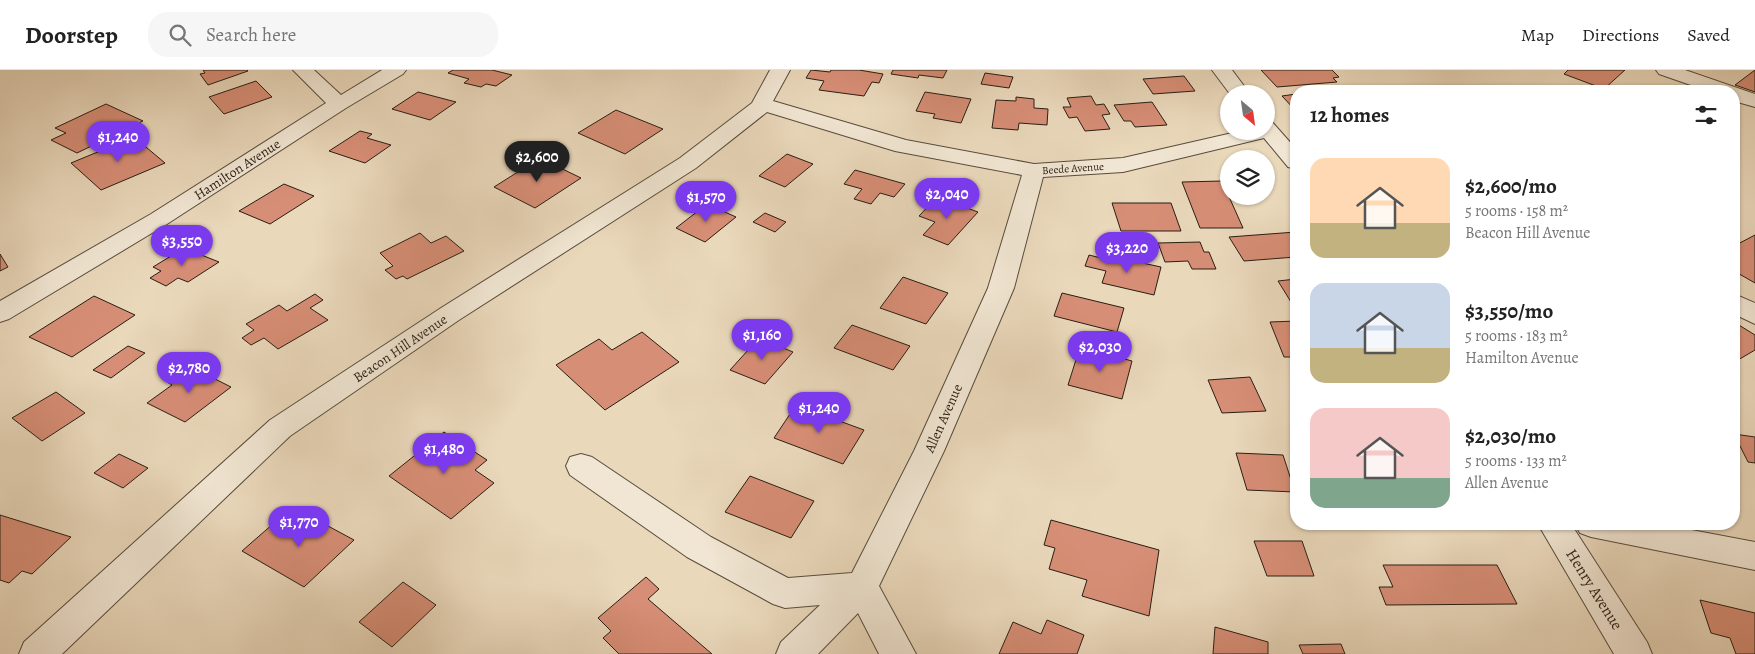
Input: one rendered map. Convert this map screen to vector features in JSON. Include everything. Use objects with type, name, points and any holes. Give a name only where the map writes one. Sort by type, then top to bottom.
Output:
[{"type":"street","points":[[303,70],[339,104]]},
{"type":"street","name":"Hamilton Avenue","points":[[0,313],[159,219],[339,104],[396,70]]},
{"type":"street","name":"Beacon Hill Avenue","points":[[37,654],[280,428],[450,314],[688,163],[760,107],[780,70]]},
{"type":"street","points":[[1222,70],[1233,85]]},
{"type":"street","points":[[1666,70],[1709,85]]},
{"type":"street","points":[[1740,96],[1755,101]]},
{"type":"street","name":"Beede Avenue","points":[[762,104],[903,146],[1034,171],[1123,165],[1224,140]]},
{"type":"street","points":[[1275,137],[1290,155]]},
{"type":"street","name":"Allen Avenue","points":[[794,654],[862,587],[929,451],[1001,288],[1034,171]]},
{"type":"street","points":[[1740,307],[1755,316]]},
{"type":"street","points":[[581,466],[700,547],[785,593],[862,587],[898,654]]},
{"type":"street","name":"Henry Avenue","points":[[1558,530],[1634,654]]},
{"type":"street","points":[[1622,530],[1755,556]]},
{"type":"building","points":[[203,70],[248,71],[208,85],[200,74],[205,73]]},
{"type":"building","points":[[453,70],[492,70],[512,75],[496,86],[486,84],[481,87],[464,83],[469,79],[448,73]]},
{"type":"building","points":[[811,70],[830,72],[831,70],[859,70],[883,74],[879,83],[872,82],[864,96],[819,90],[824,81],[806,78]]},
{"type":"building","points":[[893,70],[947,70],[943,78],[919,75],[918,78],[891,74]]},
{"type":"building","points":[[1261,70],[1332,70],[1339,77],[1333,78],[1337,82],[1277,87]]},
{"type":"building","points":[[1568,70],[1625,70],[1608,85],[1593,85],[1564,74]]},
{"type":"building","points":[[1755,70],[1755,92],[1740,87],[1740,85],[1735,85]]},
{"type":"building","points":[[985,73],[1013,77],[1009,88],[981,84]]},
{"type":"building","points":[[1184,76],[1195,91],[1153,94],[1143,79]]},
{"type":"building","points":[[256,81],[272,97],[224,114],[209,97]]},
{"type":"building","points":[[418,92],[456,102],[430,120],[392,109]]},
{"type":"building","points":[[925,92],[971,99],[961,123],[933,118],[935,114],[916,111]]},
{"type":"building","points":[[1290,95],[1290,105],[1282,96]]},
{"type":"building","points":[[1091,96],[1096,105],[1104,104],[1110,114],[1102,115],[1110,129],[1085,131],[1077,117],[1069,118],[1063,107],[1071,107],[1067,98]]},
{"type":"building","points":[[1016,97],[1034,99],[1034,108],[1048,109],[1047,125],[1019,123],[1018,130],[992,128],[996,100],[1016,101]]},
{"type":"building","points":[[1152,102],[1167,125],[1135,127],[1131,121],[1124,121],[1114,105]]},
{"type":"building","points":[[106,104],[143,121],[77,153],[51,140],[66,133],[55,128]]},
{"type":"building","points":[[616,110],[663,129],[625,154],[578,133]]},
{"type":"building","points":[[360,131],[372,134],[367,138],[391,145],[365,163],[329,151]]},
{"type":"building","points":[[134,137],[165,163],[101,190],[71,163]]},
{"type":"building","points":[[787,154],[813,164],[785,187],[759,176]]},
{"type":"building","points":[[540,158],[581,178],[535,208],[494,187]]},
{"type":"building","points":[[855,170],[905,184],[894,197],[880,193],[871,204],[854,199],[862,189],[844,184]]},
{"type":"building","points":[[1220,181],[1220,205],[1233,205],[1243,228],[1200,228],[1182,182]]},
{"type":"building","points":[[284,184],[314,196],[270,224],[239,211]]},
{"type":"building","points":[[937,197],[978,212],[948,245],[923,235],[935,222],[919,216]]},
{"type":"building","points":[[1112,203],[1171,203],[1181,231],[1121,231]]},
{"type":"building","points":[[707,204],[736,217],[705,242],[676,228]]},
{"type":"building","points":[[765,213],[786,222],[775,232],[753,222]]},
{"type":"building","points":[[1290,232],[1290,257],[1244,261],[1229,237]]},
{"type":"building","points":[[420,233],[431,243],[446,236],[464,251],[407,279],[403,276],[396,279],[385,270],[393,266],[380,253]]},
{"type":"building","points":[[1755,235],[1755,283],[1740,274],[1740,243]]},
{"type":"building","points":[[1200,242],[1204,252],[1209,252],[1216,269],[1192,269],[1188,261],[1165,262],[1158,243]]},
{"type":"building","points":[[184,248],[219,262],[188,282],[178,278],[166,286],[150,278],[161,271],[153,267]]},
{"type":"building","points":[[0,254],[8,267],[0,271]]},
{"type":"building","points":[[1089,255],[1109,260],[1110,256],[1161,267],[1154,295],[1102,283],[1106,271],[1085,266]]},
{"type":"building","points":[[903,277],[948,293],[926,324],[880,308]]},
{"type":"building","points":[[1290,280],[1290,300],[1278,281]]},
{"type":"building","points":[[1062,293],[1124,308],[1117,332],[1054,316]]},
{"type":"building","points":[[315,294],[323,300],[310,308],[328,320],[278,349],[264,338],[251,345],[242,338],[254,330],[246,324],[279,305],[287,311]]},
{"type":"building","points":[[94,296],[135,315],[72,357],[29,337]]},
{"type":"building","points":[[1290,321],[1290,357],[1284,357],[1270,322]]},
{"type":"building","points":[[852,325],[910,346],[893,370],[834,348]]},
{"type":"building","points":[[1740,326],[1755,335],[1755,350],[1740,359]]},
{"type":"building","points":[[642,332],[679,362],[605,410],[556,365],[599,339],[612,350]]},
{"type":"building","points":[[759,338],[793,352],[765,384],[730,370]]},
{"type":"building","points":[[128,346],[145,353],[111,378],[93,370]]},
{"type":"building","points":[[1080,347],[1132,361],[1122,399],[1068,385]]},
{"type":"building","points":[[189,366],[231,387],[185,422],[147,403],[172,385],[167,382]]},
{"type":"building","points":[[1250,377],[1266,411],[1222,413],[1208,380]]},
{"type":"building","points":[[56,392],[85,413],[42,441],[12,418]]},
{"type":"building","points":[[796,405],[864,430],[843,464],[774,438]]},
{"type":"building","points":[[444,432],[487,460],[475,470],[494,483],[451,519],[389,476]]},
{"type":"building","points":[[1740,435],[1755,437],[1755,463],[1748,462],[1740,446]]},
{"type":"building","points":[[1236,453],[1283,455],[1290,477],[1290,492],[1247,490]]},
{"type":"building","points":[[119,454],[148,468],[123,488],[94,473]]},
{"type":"building","points":[[750,476],[814,501],[791,538],[725,512]]},
{"type":"building","points":[[304,513],[354,540],[304,587],[242,551],[274,523],[286,529]]},
{"type":"building","points":[[0,515],[71,537],[32,574],[22,571],[9,583],[0,580]]},
{"type":"building","points":[[1051,520],[1159,550],[1149,616],[1082,596],[1087,580],[1049,569],[1055,548],[1044,545]]},
{"type":"building","points":[[1254,541],[1302,541],[1314,576],[1267,576]]},
{"type":"building","points":[[1383,565],[1497,565],[1517,604],[1386,605],[1379,587],[1393,587]]},
{"type":"building","points":[[646,577],[659,589],[648,599],[712,654],[619,654],[603,638],[611,631],[598,618]]},
{"type":"building","points":[[403,582],[436,605],[392,647],[359,622]]},
{"type":"building","points":[[1700,600],[1755,613],[1755,654],[1736,654],[1730,638],[1711,633]]},
{"type":"building","points":[[1047,620],[1084,635],[1077,654],[999,654],[1013,622],[1041,634]]},
{"type":"building","points":[[1215,627],[1268,642],[1268,654],[1213,654]]},
{"type":"building","points":[[1341,644],[1345,654],[1303,654],[1299,645]]}]
